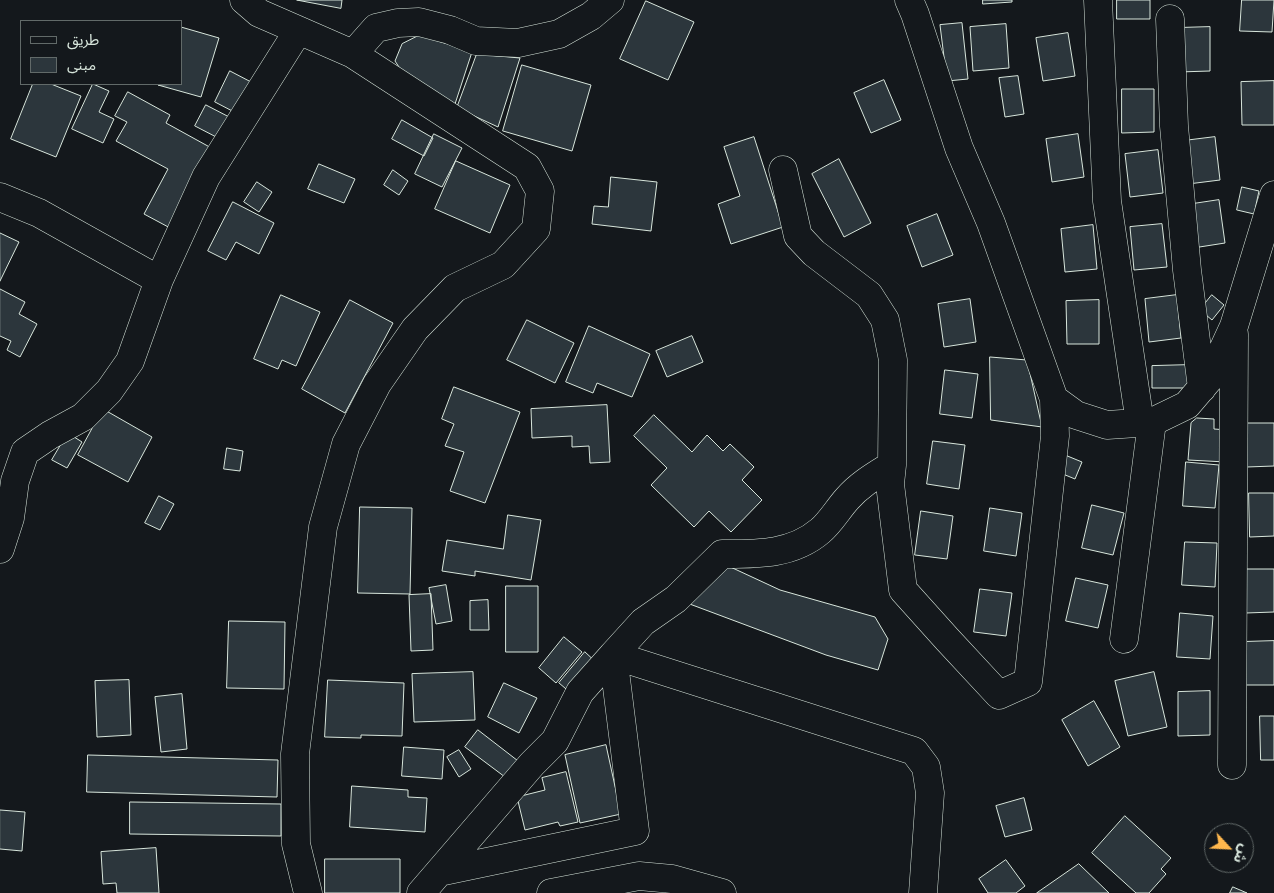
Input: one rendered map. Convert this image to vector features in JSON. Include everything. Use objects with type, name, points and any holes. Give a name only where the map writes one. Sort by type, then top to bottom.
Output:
[{"type":"street","points":[[244,0],[259,13],[353,54],[527,167],[540,191],[536,229],[503,266],[455,288],[414,329],[376,384],[346,444],[323,527],[295,754],[296,844],[308,893]]},
{"type":"street","points":[[353,54],[376,28],[398,23],[419,22],[450,30],[476,42],[518,43],[559,34],[590,16],[610,0]]},
{"type":"street","points":[[783,170],[798,236],[814,254],[869,295],[885,320],[893,360],[892,464],[890,484],[904,590],[999,695],[1028,682],[1055,436],[1054,399],[991,223],[959,148],[909,0]]},
{"type":"street","points":[[1098,0],[1107,201],[1146,423],[1124,639]]},
{"type":"street","points":[[1170,19],[1174,126],[1187,270],[1202,388]]},
{"type":"street","points":[[0,549],[10,518],[14,481],[25,452],[50,435],[83,418],[109,391],[130,361],[159,280],[206,178],[298,31]]},
{"type":"street","points":[[1054,399],[1076,415],[1107,425],[1146,423],[1187,405],[1210,378],[1234,326],[1274,195]]},
{"type":"street","points":[[0,197],[39,213],[159,280]]},
{"type":"street","points":[[1232,765],[1234,326]]},
{"type":"street","points":[[421,893],[532,764],[555,741],[580,692],[643,622],[676,599],[722,554],[762,554],[796,547],[820,531],[848,497],[867,480],[892,464]]},
{"type":"street","points":[[439,872],[636,831],[613,655]]},
{"type":"street","points":[[613,655],[914,751],[926,767],[930,793],[923,893]]},
{"type":"street","points":[[551,893],[639,876],[672,879],[722,893]]},
{"type":"building","points":[[297,0],[342,0],[341,8]]},
{"type":"building","points":[[983,0],[1012,0],[1012,2],[983,4]]},
{"type":"building","points":[[1117,0],[1150,0],[1150,19],[1117,19]]},
{"type":"building","points":[[1242,0],[1274,0],[1272,32],[1240,31]]},
{"type":"building","points":[[646,1],[694,22],[668,80],[620,59]]},
{"type":"building","points":[[962,23],[968,79],[947,81],[940,25]]},
{"type":"building","points":[[1006,24],[1009,68],[973,71],[970,27]]},
{"type":"building","points":[[182,27],[219,38],[201,97],[158,85],[182,85]]},
{"type":"building","points":[[1210,27],[1210,71],[1178,72],[1177,28]]},
{"type":"building","points":[[1068,33],[1075,76],[1043,81],[1036,38]]},
{"type":"building","points":[[420,35],[472,52],[455,104],[405,76],[395,61],[402,44]]},
{"type":"building","points":[[477,54],[520,58],[498,127],[457,108]]},
{"type":"building","points":[[522,65],[591,85],[572,151],[503,131]]},
{"type":"building","points":[[230,71],[253,83],[238,114],[215,102]]},
{"type":"building","points":[[1018,76],[1024,114],[1005,117],[999,78]]},
{"type":"building","points":[[884,80],[901,120],[871,133],[854,93]]},
{"type":"building","points":[[1274,81],[1274,125],[1242,125],[1241,82]]},
{"type":"building","points":[[33,85],[54,85],[81,96],[56,157],[11,139]]},
{"type":"building","points":[[93,85],[109,91],[99,112],[114,119],[103,143],[72,129]]},
{"type":"building","points":[[1122,89],[1154,89],[1154,132],[1122,133]]},
{"type":"building","points":[[128,92],[170,115],[166,123],[215,150],[172,229],[144,214],[168,169],[116,141],[127,122],[115,116]]},
{"type":"building","points":[[206,105],[233,119],[222,140],[195,126]]},
{"type":"building","points":[[402,120],[433,138],[424,156],[392,139]]},
{"type":"building","points":[[434,134],[462,148],[442,187],[415,174]]},
{"type":"building","points":[[1078,134],[1084,177],[1052,182],[1046,139]]},
{"type":"building","points":[[754,137],[783,227],[731,244],[718,204],[740,196],[724,147]]},
{"type":"building","points":[[1215,137],[1220,180],[1188,184],[1183,141]]},
{"type":"building","points":[[1158,150],[1163,193],[1130,197],[1125,154]]},
{"type":"building","points":[[839,159],[871,223],[844,237],[812,174]]},
{"type":"building","points":[[456,161],[510,185],[490,233],[435,209]]},
{"type":"building","points":[[319,164],[355,179],[344,203],[308,189]]},
{"type":"building","points":[[393,170],[408,181],[399,195],[384,185]]},
{"type":"building","points":[[611,177],[657,182],[651,231],[592,224],[594,206],[608,207]]},
{"type":"building","points":[[257,182],[272,192],[259,212],[244,202]]},
{"type":"building","points":[[1242,187],[1259,191],[1254,214],[1237,210]]},
{"type":"building","points":[[1219,200],[1225,243],[1193,248],[1186,205]]},
{"type":"building","points":[[233,202],[274,223],[259,254],[236,242],[226,260],[208,251]]},
{"type":"building","points":[[937,214],[953,255],[922,267],[907,226]]},
{"type":"building","points":[[1162,224],[1167,267],[1134,270],[1130,227]]},
{"type":"building","points":[[1093,225],[1097,269],[1065,272],[1061,229]]},
{"type":"building","points":[[0,233],[19,242],[0,281]]},
{"type":"building","points":[[0,289],[25,302],[19,314],[37,324],[20,357],[7,350],[11,341],[0,336]]},
{"type":"building","points":[[281,295],[320,312],[296,366],[282,360],[278,369],[254,359]]},
{"type":"building","points":[[1177,295],[1181,338],[1149,342],[1145,299]]},
{"type":"building","points":[[1212,295],[1224,305],[1212,320],[1200,310]]},
{"type":"building","points":[[970,299],[976,342],[944,347],[938,304]]},
{"type":"building","points":[[350,300],[393,323],[345,413],[302,389]]},
{"type":"building","points":[[1099,300],[1099,344],[1067,344],[1066,301]]},
{"type":"building","points":[[527,320],[574,343],[555,383],[507,360]]},
{"type":"building","points":[[589,326],[650,354],[632,397],[597,383],[593,393],[566,382]]},
{"type":"building","points":[[692,336],[703,362],[667,377],[656,351]]},
{"type":"building","points":[[990,357],[1027,360],[1042,427],[991,420]]},
{"type":"building","points":[[1190,365],[1190,388],[1152,388],[1152,366]]},
{"type":"building","points":[[945,370],[978,374],[972,418],[940,414]]},
{"type":"building","points":[[454,387],[520,412],[485,503],[450,491],[464,452],[445,446],[454,424],[442,419]]},
{"type":"building","points":[[607,405],[610,462],[590,463],[589,446],[572,447],[572,436],[532,438],[531,409]]},
{"type":"building","points":[[103,409],[152,437],[128,482],[78,455]]},
{"type":"building","points":[[654,415],[692,452],[707,435],[723,451],[730,444],[754,467],[742,480],[762,500],[731,532],[709,511],[694,527],[651,485],[667,468],[634,436]]},
{"type":"building","points":[[1197,418],[1214,419],[1214,429],[1228,430],[1226,462],[1188,460],[1191,423]]},
{"type":"building","points":[[1246,423],[1274,423],[1274,466],[1247,467]]},
{"type":"building","points":[[68,433],[82,442],[67,468],[52,460]]},
{"type":"building","points":[[933,441],[965,445],[959,489],[927,484]]},
{"type":"building","points":[[227,448],[243,451],[240,471],[224,469]]},
{"type":"building","points":[[1065,455],[1082,462],[1075,479],[1058,472]]},
{"type":"building","points":[[1186,462],[1219,465],[1215,508],[1183,506]]},
{"type":"building","points":[[1249,493],[1274,493],[1274,536],[1250,537]]},
{"type":"building","points":[[159,496],[174,504],[160,530],[145,523]]},
{"type":"building","points":[[1092,505],[1124,513],[1113,555],[1082,548]]},
{"type":"building","points":[[360,507],[412,508],[410,594],[358,593]]},
{"type":"building","points":[[990,508],[1022,513],[1016,556],[984,551]]},
{"type":"building","points":[[921,511],[953,516],[947,559],[915,555]]},
{"type":"building","points":[[508,515],[541,520],[531,580],[475,571],[475,576],[442,571],[447,540],[503,549]]},
{"type":"building","points":[[1185,542],[1217,543],[1215,587],[1182,585]]},
{"type":"building","points":[[724,564],[780,590],[875,617],[888,639],[878,670],[826,655],[687,603]]},
{"type":"building","points":[[1245,569],[1274,569],[1274,612],[1246,613]]},
{"type":"building","points":[[1076,578],[1108,585],[1098,628],[1066,621]]},
{"type":"building","points":[[446,585],[452,621],[436,624],[429,588]]},
{"type":"building","points":[[506,586],[538,586],[538,652],[506,652]]},
{"type":"building","points":[[980,589],[1012,593],[1006,636],[974,632]]},
{"type":"building","points":[[431,594],[433,650],[411,651],[409,595]]},
{"type":"building","points":[[488,600],[489,630],[470,630],[470,601]]},
{"type":"building","points":[[1180,613],[1213,616],[1210,659],[1177,657]]},
{"type":"building","points":[[229,621],[285,622],[284,689],[227,688]]},
{"type":"building","points":[[564,637],[582,652],[556,683],[539,668]]},
{"type":"building","points":[[1274,641],[1274,685],[1242,685],[1242,642]]},
{"type":"building","points":[[585,652],[598,664],[572,694],[559,683]]},
{"type":"building","points":[[473,672],[475,720],[414,722],[412,674]]},
{"type":"building","points":[[1154,672],[1167,727],[1128,736],[1115,681]]},
{"type":"building","points":[[129,680],[131,735],[97,737],[95,681]]},
{"type":"building","points":[[328,680],[404,683],[402,736],[361,735],[361,738],[325,737]]},
{"type":"building","points":[[504,683],[537,698],[519,733],[488,717]]},
{"type":"building","points":[[1210,691],[1210,735],[1178,736],[1178,692]]},
{"type":"building","points":[[182,694],[187,749],[161,752],[155,697]]},
{"type":"building","points":[[1094,701],[1120,747],[1088,766],[1062,720]]},
{"type":"building","points":[[1260,716],[1274,716],[1274,760],[1261,760]]},
{"type":"building","points":[[478,730],[522,764],[509,780],[465,747]]},
{"type":"building","points":[[606,745],[621,814],[580,823],[565,755]]},
{"type":"building","points":[[404,747],[444,750],[442,779],[402,776]]},
{"type":"building","points":[[459,750],[471,769],[459,777],[447,757]]},
{"type":"building","points":[[88,755],[278,760],[277,797],[87,792]]},
{"type":"building","points":[[566,772],[578,822],[560,826],[558,822],[525,830],[517,797],[545,790],[542,778]]},
{"type":"building","points":[[352,786],[408,790],[408,797],[427,798],[425,832],[350,827]]},
{"type":"building","points":[[1024,798],[1032,830],[1005,837],[996,806]]},
{"type":"building","points":[[130,802],[281,804],[281,836],[130,834]]},
{"type":"building","points":[[0,810],[25,812],[22,851],[0,849]]},
{"type":"building","points":[[1125,816],[1171,858],[1161,869],[1166,874],[1149,893],[1136,893],[1092,853]]},
{"type":"building","points":[[156,848],[159,893],[117,893],[116,883],[103,884],[101,852]]},
{"type":"building","points":[[325,859],[400,859],[400,893],[325,893]]},
{"type":"building","points":[[1006,860],[1025,886],[1016,893],[988,893],[979,879]]},
{"type":"building","points":[[1079,864],[1109,893],[1037,893]]},
{"type":"building","points":[[1233,887],[1247,893],[1230,893]]}]
